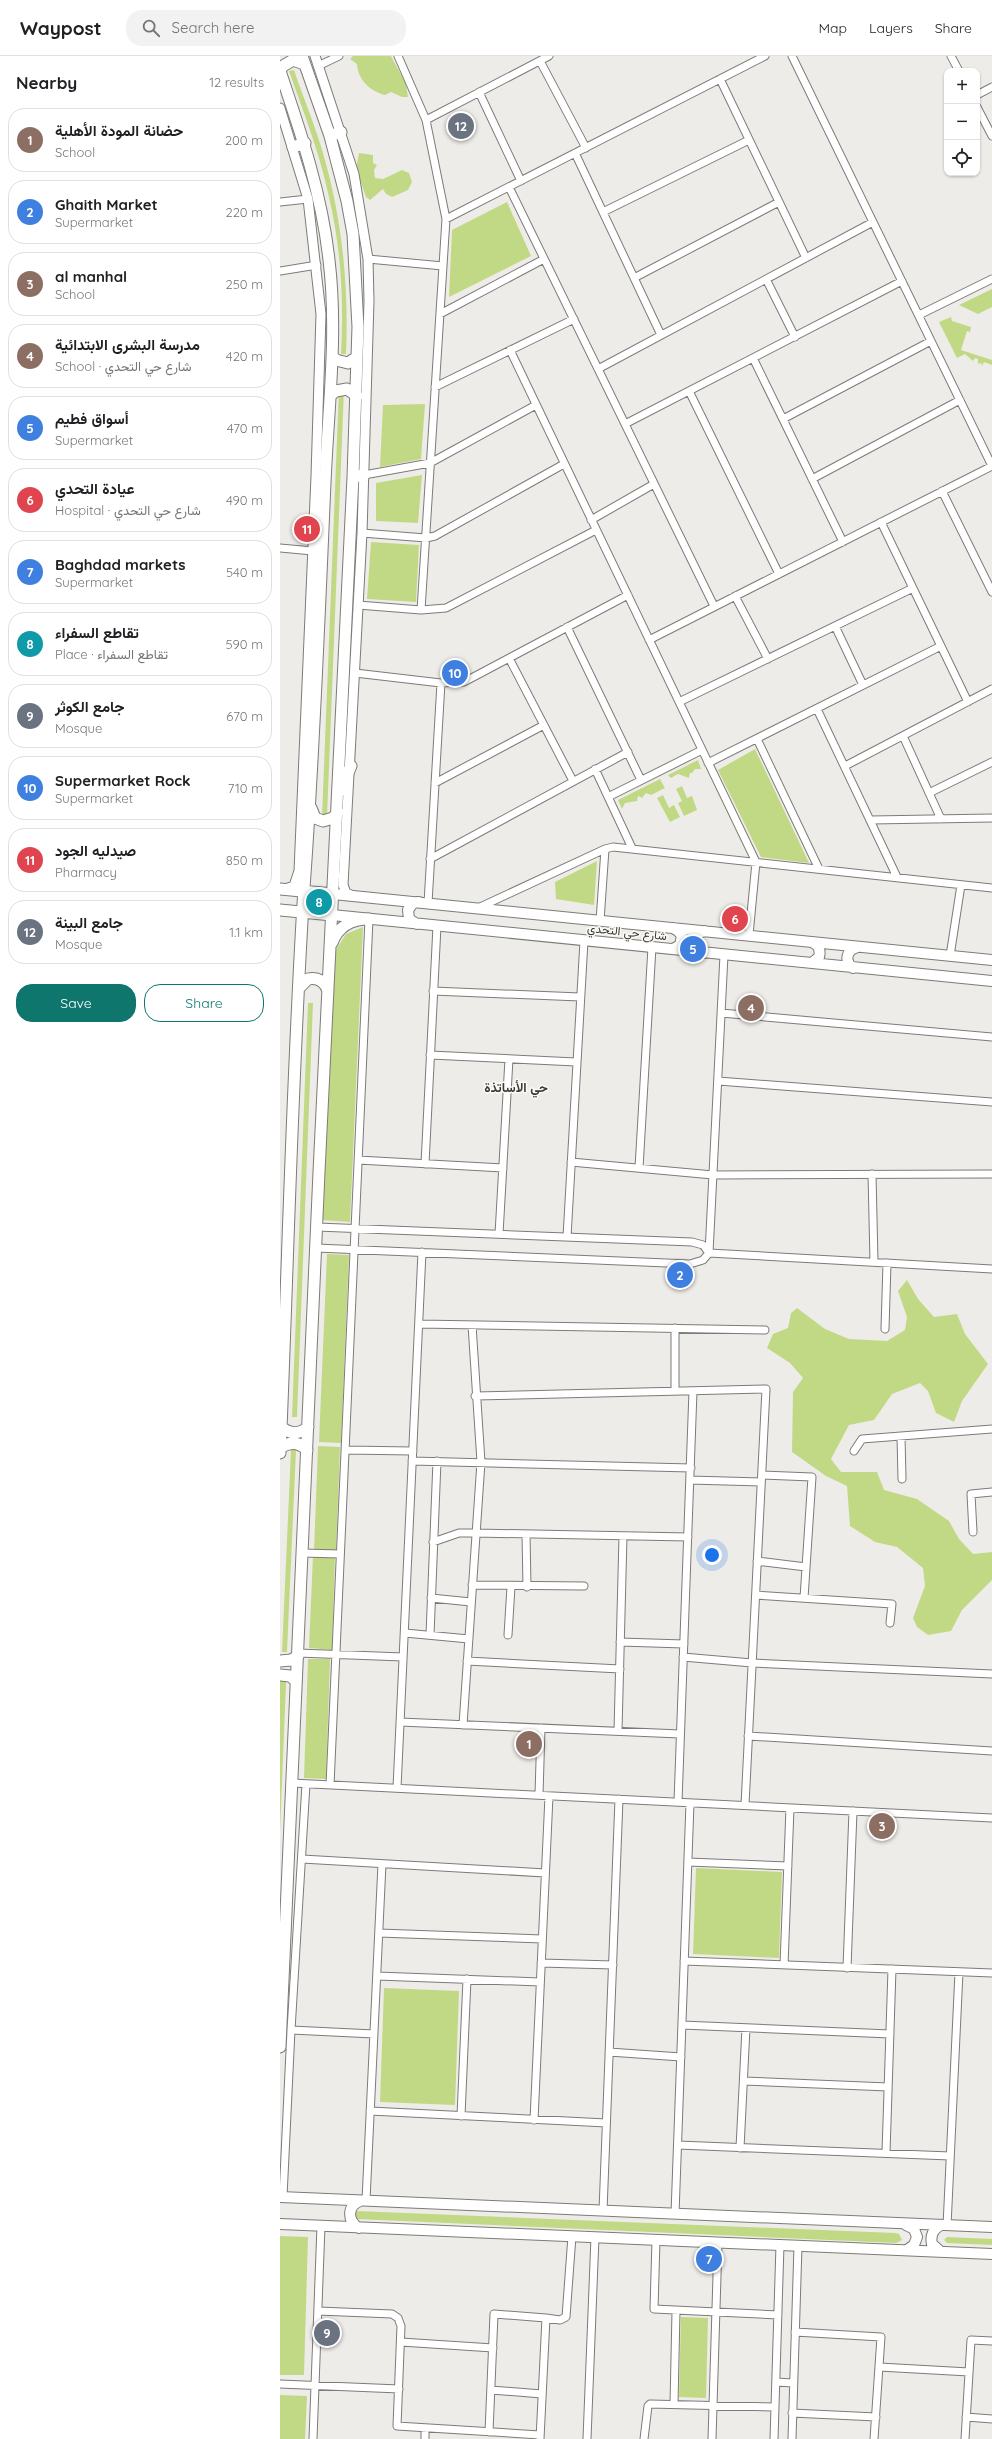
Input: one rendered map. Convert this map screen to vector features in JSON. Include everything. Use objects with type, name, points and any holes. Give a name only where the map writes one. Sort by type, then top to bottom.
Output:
[{"type":"main road","points":[[280,1454],[283,1302],[298,988],[311,808],[308,772],[321,476],[331,395],[332,356],[330,262],[325,228],[305,143],[280,71],[283,66],[293,60],[303,60],[330,136],[354,234],[358,357],[358,476],[330,950],[280,2047]]},
{"type":"main road","points":[[330,136],[341,132]]},
{"type":"main road","points":[[294,147],[305,143]]},
{"type":"main road","points":[[332,356],[342,363],[353,361],[358,357]]},
{"type":"main road","points":[[331,395],[336,391],[347,389],[357,396]]},
{"type":"main road","points":[[311,808],[313,815],[322,821],[334,818],[350,766]]},
{"type":"main road","points":[[282,889],[333,894]]},
{"type":"main road","name":"شارع حي التحدي","points":[[333,894],[992,960]]},
{"type":"main road","points":[[417,924],[409,919],[408,910],[413,903],[423,903]]},
{"type":"main road","points":[[280,910],[332,915]]},
{"type":"main road","name":"شارع حي التحدي","points":[[332,915],[992,981]]},
{"type":"main road","points":[[330,950],[334,937],[343,927],[354,921],[369,919]]},
{"type":"main road","points":[[673,928],[678,930],[682,939],[680,944],[673,950]]},
{"type":"main road","points":[[704,953],[696,949],[694,940],[699,932],[705,931]]},
{"type":"main road","points":[[811,942],[817,945],[820,951],[817,960],[812,963]]},
{"type":"main road","points":[[853,968],[848,962],[847,956],[850,951],[858,947]]},
{"type":"main road","points":[[298,988],[308,979],[317,978],[324,983],[328,991]]},
{"type":"main road","points":[[281,1427],[293,1433],[301,1432],[308,1427]]},
{"type":"main road","points":[[280,1448],[287,1444],[295,1443],[307,1450]]},
{"type":"main road","points":[[280,1661],[291,1660],[298,1654]]},
{"type":"main road","points":[[280,1675],[290,1676],[296,1681]]},
{"type":"main road","points":[[281,2197],[992,2227]]},
{"type":"main road","points":[[359,2228],[353,2223],[350,2212],[354,2205],[363,2201]]},
{"type":"main road","points":[[280,2224],[992,2254]]},
{"type":"main road","points":[[906,2224],[914,2229],[917,2237],[914,2246],[907,2250]]},
{"type":"main road","points":[[941,2252],[934,2248],[931,2240],[934,2229],[944,2226]]},
{"type":"street","points":[[314,56],[354,174],[368,259],[369,301],[358,476],[362,533],[343,886],[346,893],[353,896]]},
{"type":"street","points":[[318,66],[339,56]]},
{"type":"street","points":[[398,56],[426,120],[446,219],[421,610]]},
{"type":"street","points":[[426,120],[549,56]]},
{"type":"street","points":[[446,219],[765,56]]},
{"type":"street","points":[[649,640],[992,466],[792,56]]},
{"type":"street","points":[[951,56],[957,68]]},
{"type":"street","points":[[540,61],[586,148]]},
{"type":"street","points":[[720,79],[806,258]]},
{"type":"street","points":[[980,93],[992,87]]},
{"type":"street","points":[[479,92],[521,181]]},
{"type":"street","points":[[280,108],[294,147],[308,199],[317,265],[320,314],[321,476],[313,551],[308,772],[298,878],[292,888],[282,889]]},
{"type":"street","points":[[980,113],[992,136]]},
{"type":"street","points":[[602,212],[749,140]]},
{"type":"street","points":[[574,153],[662,335]]},
{"type":"street","points":[[509,187],[714,606]]},
{"type":"street","points":[[280,202],[308,199]]},
{"type":"street","points":[[634,278],[779,202]]},
{"type":"street","points":[[598,369],[873,222]]},
{"type":"street","points":[[368,259],[443,266]]},
{"type":"street","points":[[440,314],[544,260]]},
{"type":"street","points":[[280,271],[317,265]]},
{"type":"street","points":[[918,315],[992,279]]},
{"type":"street","points":[[766,280],[795,337]]},
{"type":"street","points":[[625,424],[902,281]]},
{"type":"street","points":[[435,387],[574,319]]},
{"type":"street","points":[[783,419],[931,341]]},
{"type":"street","points":[[510,350],[756,862],[749,936]]},
{"type":"street","points":[[753,358],[843,542]]},
{"type":"street","points":[[689,391],[779,574]]},
{"type":"street","points":[[812,479],[960,400]]},
{"type":"street","points":[[358,476],[430,463],[536,405]]},
{"type":"street","points":[[362,533],[425,537],[439,535],[564,464]]},
{"type":"street","points":[[591,520],[654,484]]},
{"type":"street","points":[[942,492],[992,592]]},
{"type":"street","points":[[881,522],[968,702]]},
{"type":"street","points":[[358,605],[421,610],[439,610],[453,606],[596,530]]},
{"type":"street","points":[[280,548],[313,551]]},
{"type":"street","points":[[679,702],[913,588]]},
{"type":"street","points":[[355,673],[440,683],[468,681],[567,626],[628,596]]},
{"type":"street","points":[[734,596],[768,659]]},
{"type":"street","points":[[567,626],[641,780]]},
{"type":"street","points":[[835,626],[863,686]]},
{"type":"street","points":[[708,763],[941,646]]},
{"type":"street","points":[[509,658],[573,781]]},
{"type":"street","points":[[423,903],[430,859],[440,683]]},
{"type":"street","points":[[844,766],[992,689]]},
{"type":"street","points":[[817,709],[897,877]]},
{"type":"street","points":[[435,783],[544,725]]},
{"type":"street","points":[[903,736],[942,819]]},
{"type":"street","points":[[757,739],[819,869]]},
{"type":"street","points":[[608,797],[702,750]]},
{"type":"street","points":[[430,859],[628,752]]},
{"type":"street","points":[[929,793],[992,762]]},
{"type":"street","points":[[595,769],[632,848]]},
{"type":"street","points":[[871,820],[992,818]]},
{"type":"street","points":[[478,908],[605,849],[632,848],[992,888]]},
{"type":"street","points":[[600,920],[605,849]]},
{"type":"street","points":[[950,956],[961,885]]},
{"type":"street","points":[[330,1785],[369,919]]},
{"type":"street","points":[[425,1164],[437,926]]},
{"type":"street","points":[[567,1237],[584,940]]},
{"type":"street","points":[[639,1168],[652,947]]},
{"type":"street","points":[[316,1248],[690,1264],[704,1260],[709,1252],[724,955]]},
{"type":"street","points":[[433,991],[580,997]]},
{"type":"street","points":[[721,1013],[992,1038]]},
{"type":"street","points":[[430,1055],[576,1062]]},
{"type":"street","points":[[499,1234],[510,1059]]},
{"type":"street","points":[[718,1081],[992,1102]]},
{"type":"street","points":[[358,1160],[503,1168]]},
{"type":"street","points":[[571,1162],[713,1175],[992,1174]]},
{"type":"street","points":[[872,1174],[874,1262]]},
{"type":"street","points":[[317,1227],[692,1242],[703,1245],[709,1252],[992,1269]]},
{"type":"street","points":[[397,1788],[422,1252]]},
{"type":"street","points":[[885,1329],[887,1263]]},
{"type":"street","points":[[419,1324],[765,1330]]},
{"type":"street","points":[[463,1725],[481,1462],[475,1396],[472,1325]]},
{"type":"street","points":[[675,1328],[675,1391]]},
{"type":"street","points":[[475,1396],[766,1389],[745,1806]]},
{"type":"street","points":[[678,1802],[693,1391]]},
{"type":"street","points":[[854,1451],[862,1439],[992,1429]]},
{"type":"street","points":[[901,1436],[902,1479]]},
{"type":"street","points":[[345,1450],[413,1451]]},
{"type":"street","points":[[412,1460],[690,1468]]},
{"type":"street","points":[[430,1635],[433,1542],[438,1461]]},
{"type":"street","points":[[690,1480],[812,1478],[804,1598]]},
{"type":"street","points":[[973,1532],[971,1494],[992,1492]]},
{"type":"street","points":[[433,1542],[459,1533],[688,1537]]},
{"type":"street","points":[[526,1534],[527,1587]]},
{"type":"street","points":[[618,1731],[623,1536]]},
{"type":"street","points":[[302,1553],[340,1554]]},
{"type":"street","points":[[757,1562],[806,1567]]},
{"type":"street","points":[[472,1586],[584,1586]]},
{"type":"street","points":[[508,1635],[511,1587]]},
{"type":"street","points":[[756,1595],[892,1604],[890,1623]]},
{"type":"street","points":[[431,1598],[471,1602]]},
{"type":"street","points":[[404,1633],[469,1639]]},
{"type":"street","points":[[620,1642],[684,1644]]},
{"type":"street","points":[[298,1654],[403,1657]]},
{"type":"street","points":[[683,1657],[752,1663],[992,1674]]},
{"type":"street","points":[[467,1661],[620,1669]]},
{"type":"street","points":[[400,1722],[680,1734]]},
{"type":"street","points":[[539,1795],[541,1728]]},
{"type":"street","points":[[748,1736],[992,1751]]},
{"type":"street","points":[[292,1783],[992,1818]]},
{"type":"street","points":[[281,2197],[306,1784]]},
{"type":"street","points":[[534,2120],[549,1796]]},
{"type":"street","points":[[603,2211],[619,1799]]},
{"type":"street","points":[[675,2214],[690,1803]]},
{"type":"street","points":[[784,1965],[790,1808]]},
{"type":"street","points":[[847,1968],[853,1811]]},
{"type":"street","points":[[302,1859],[545,1873]]},
{"type":"street","points":[[688,1862],[788,1866]]},
{"type":"street","points":[[363,2201],[370,2111],[382,1864]]},
{"type":"street","points":[[379,1933],[542,1939]]},
{"type":"street","points":[[684,1961],[992,1973]]},
{"type":"street","points":[[541,1963],[613,1965]]},
{"type":"street","points":[[886,2153],[892,1969]]},
{"type":"street","points":[[944,2226],[950,2156],[959,1972]]},
{"type":"street","points":[[377,1976],[540,1982]]},
{"type":"street","points":[[461,2116],[468,1979]]},
{"type":"street","points":[[682,2025],[890,2034]]},
{"type":"street","points":[[740,2148],[746,2028]]},
{"type":"street","points":[[291,2030],[374,2034]]},
{"type":"street","points":[[609,2052],[681,2057]]},
{"type":"street","points":[[744,2081],[888,2087]]},
{"type":"street","points":[[370,2111],[606,2124]]},
{"type":"street","points":[[678,2145],[950,2156]]},
{"type":"street","points":[[313,2439],[321,2226]]},
{"type":"street","points":[[489,2432],[494,2314],[560,2320],[566,2316],[572,2236]]},
{"type":"street","points":[[587,2439],[595,2237]]},
{"type":"street","points":[[656,2240],[654,2309],[778,2315]]},
{"type":"street","points":[[712,2439],[718,2243]]},
{"type":"street","points":[[774,2439],[780,2245]]},
{"type":"street","points":[[792,2439],[798,2246]]},
{"type":"street","points":[[318,2311],[392,2314],[398,2318],[401,2326],[398,2426],[540,2437],[546,2318]]},
{"type":"street","points":[[674,2404],[676,2311]]},
{"type":"street","points":[[795,2332],[881,2337],[874,2439]]},
{"type":"street","points":[[965,2439],[971,2340],[992,2341]]},
{"type":"street","points":[[400,2342],[493,2348]]},
{"type":"street","points":[[879,2367],[969,2372]]},
{"type":"street","points":[[776,2382],[793,2383]]},
{"type":"street","points":[[280,2384],[399,2389]]},
{"type":"street","points":[[491,2390],[542,2394]]},
{"type":"street","points":[[644,2439],[648,2406],[654,2403],[775,2407]]},
{"type":"street","points":[[792,2413],[876,2417]]},
{"type":"street","points":[[966,2417],[992,2419]]},
{"type":"street","points":[[425,2428],[425,2439]]},
{"type":"green space","points":[[353,56],[391,56],[406,84],[408,97],[402,97],[391,92],[385,95],[374,91],[362,80],[357,64],[350,59]]},
{"type":"green space","points":[[294,70],[320,143],[335,202],[343,252],[345,278],[347,329],[346,354],[341,354],[342,293],[336,233],[324,177],[289,71]]},
{"type":"green space","points":[[359,153],[373,155],[373,163],[377,165],[374,170],[375,178],[383,179],[402,170],[409,173],[412,182],[408,190],[392,197],[386,194],[383,189],[370,200],[366,197],[356,169]]},
{"type":"green space","points":[[507,202],[531,256],[449,297],[452,230]]},
{"type":"green space","points":[[992,289],[992,307],[978,314],[959,305]]},
{"type":"green space","points":[[951,317],[952,321],[971,327],[970,332],[967,331],[961,350],[992,360],[992,365],[984,362],[982,366],[981,363],[978,364],[978,359],[975,358],[973,361],[965,354],[957,358],[939,322]]},
{"type":"green space","points":[[339,389],[344,389],[327,817],[322,817]]},
{"type":"green space","points":[[425,404],[421,459],[380,467],[383,405]]},
{"type":"green space","points":[[422,475],[418,523],[376,521],[376,483]]},
{"type":"green space","points":[[371,542],[419,545],[416,602],[367,599]]},
{"type":"green space","points":[[755,749],[809,863],[761,857],[718,770]]},
{"type":"green space","points":[[698,760],[701,769],[695,769],[692,773],[690,773],[689,778],[678,774],[671,778],[668,775]]},
{"type":"green space","points":[[660,779],[665,788],[651,795],[646,793],[642,798],[638,796],[637,801],[625,803],[622,809],[618,800]]},
{"type":"green space","points":[[682,786],[687,798],[692,796],[697,810],[684,816],[678,803],[682,801],[676,789]]},
{"type":"green space","points":[[663,795],[669,808],[674,805],[680,817],[670,822],[657,798]]},
{"type":"green space","points":[[597,861],[594,905],[556,899],[555,882]]},
{"type":"green space","points":[[363,927],[350,1222],[322,1220],[334,953],[346,934]]},
{"type":"green space","points":[[308,1003],[313,1003],[297,1417],[292,1417]]},
{"type":"green space","points":[[327,1254],[349,1255],[341,1443],[319,1442]]},
{"type":"green space","points":[[907,1280],[918,1299],[934,1317],[957,1314],[965,1334],[988,1364],[962,1401],[954,1422],[936,1413],[928,1391],[920,1383],[892,1394],[874,1420],[849,1425],[831,1459],[841,1472],[877,1472],[884,1490],[917,1499],[949,1521],[959,1539],[973,1554],[992,1552],[992,1580],[962,1610],[951,1631],[928,1635],[917,1627],[913,1618],[925,1586],[923,1568],[897,1547],[875,1542],[850,1526],[847,1486],[826,1476],[792,1452],[793,1392],[803,1378],[790,1363],[767,1348],[773,1334],[788,1328],[791,1313],[797,1308],[825,1329],[849,1339],[887,1341],[905,1330],[907,1317],[898,1291]]},
{"type":"green space","points":[[318,1446],[340,1447],[336,1552],[314,1551]]},
{"type":"green space","points":[[291,1450],[296,1450],[287,1652],[282,1652]]},
{"type":"green space","points":[[313,1555],[335,1555],[332,1650],[309,1648]]},
{"type":"green space","points":[[308,1659],[330,1659],[326,1779],[304,1778]]},
{"type":"green space","points":[[280,1680],[286,1681],[286,1684],[280,1832]]},
{"type":"green space","points":[[696,1868],[782,1872],[779,1958],[693,1954]]},
{"type":"green space","points":[[384,1988],[459,1991],[455,2105],[380,2102]]},
{"type":"green space","points":[[354,2212],[895,2233],[899,2234],[902,2240],[896,2243],[357,2219],[354,2217]]},
{"type":"green space","points":[[280,2236],[308,2237],[304,2375],[280,2375]]},
{"type":"green space","points":[[947,2237],[992,2239],[992,2245],[947,2243],[944,2240]]},
{"type":"green space","points":[[681,2317],[708,2318],[706,2398],[679,2397]]},
{"type":"green space","points":[[280,2395],[307,2396],[305,2439],[280,2439]]},
{"type":"place","name":"جامع البينة","points":[[461,126]]},
{"type":"place","name":"صيدليه الجود","points":[[307,529]]},
{"type":"place","name":"Supermarket Rock","points":[[455,673]]},
{"type":"place","name":"تقاطع السفراء","points":[[319,902]]},
{"type":"place","name":"عيادة التحدي","points":[[735,919]]},
{"type":"place","name":"أسواق فطيم","points":[[693,949]]},
{"type":"place","name":"مدرسة البشرى الابتدائية","points":[[751,1008]]},
{"type":"place","name":"Ghaith Market","points":[[680,1275]]},
{"type":"place","name":"حضانة المودة الأهلية","points":[[529,1744]]},
{"type":"place","name":"al manhal","points":[[882,1826]]},
{"type":"place","name":"Baghdad markets","points":[[709,2259]]},
{"type":"place","name":"جامع الكوثر","points":[[327,2333]]},
{"type":"district","name":"حي الأساتذة","points":[[516,1087]]}]
